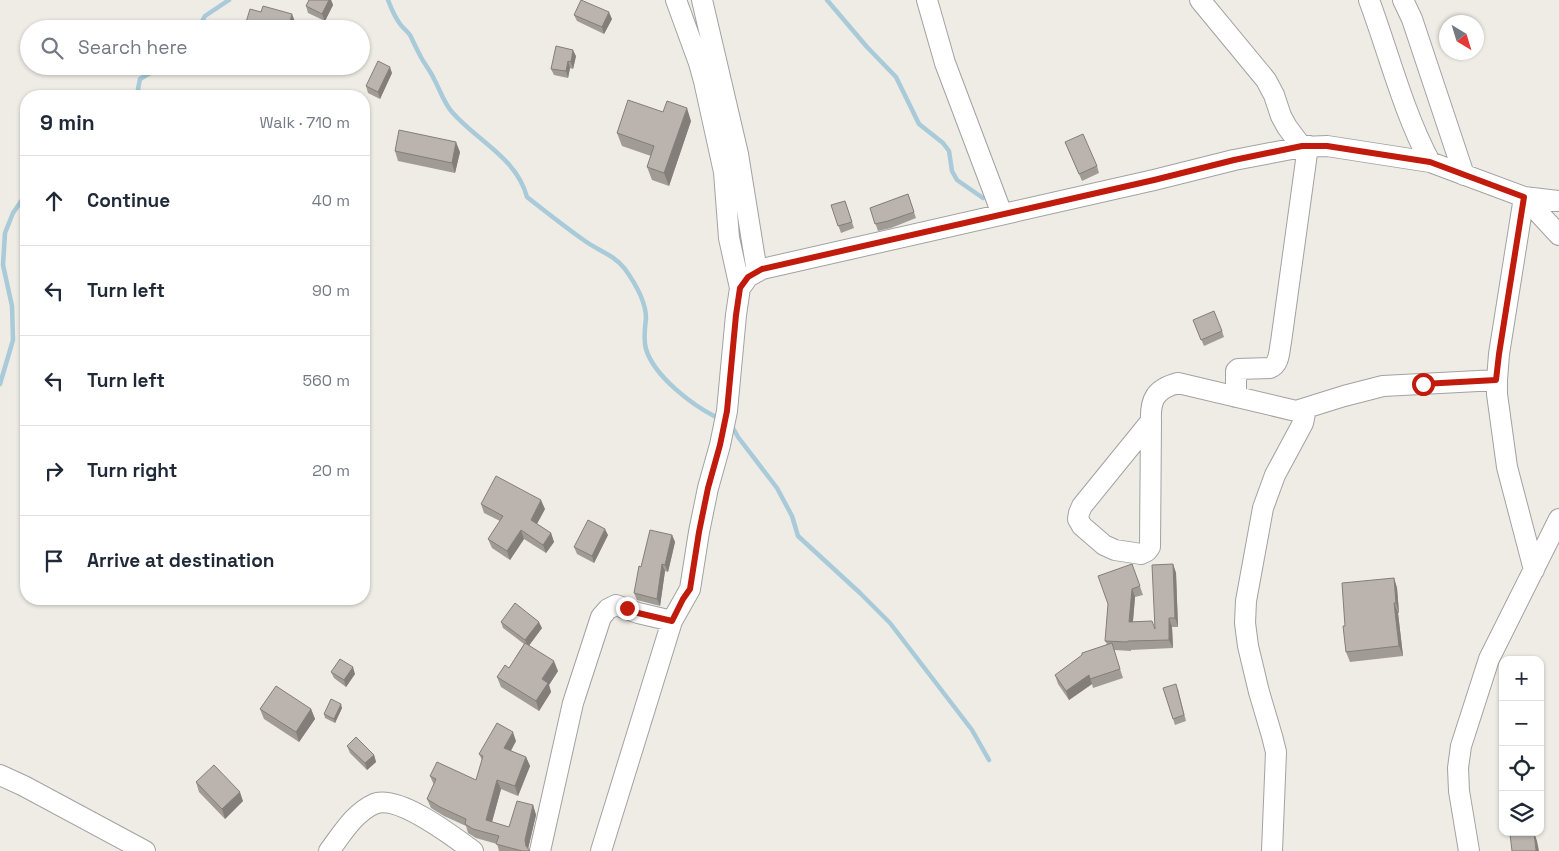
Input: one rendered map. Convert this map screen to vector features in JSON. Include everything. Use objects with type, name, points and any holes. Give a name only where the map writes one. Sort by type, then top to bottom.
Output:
[{"type":"street","points":[[601,851],[672,621],[690,589],[700,523],[727,411],[740,288],[726,217],[726,182],[704,81],[676,0]]},
{"type":"street","points":[[702,0],[738,154],[757,272]]},
{"type":"street","points":[[927,0],[945,63],[1002,214]]},
{"type":"street","points":[[1200,0],[1266,80],[1284,122],[1305,146],[1282,342],[1277,362],[1270,368],[1238,369],[1236,371],[1236,397]]},
{"type":"street","points":[[1369,0],[1410,120],[1430,162]]},
{"type":"street","points":[[1403,0],[1412,19],[1464,175]]},
{"type":"street","points":[[740,288],[748,277],[762,269],[1234,160],[1305,146],[1327,146],[1430,162],[1524,197],[1559,201]]},
{"type":"street","points":[[1524,197],[1559,235]]},
{"type":"street","points":[[1524,197],[1496,380],[1507,467],[1534,570]]},
{"type":"street","points":[[1151,421],[1078,512],[1078,519],[1082,526],[1104,545],[1115,550],[1142,554],[1150,546],[1151,421],[1151,409],[1153,398],[1169,385],[1178,383],[1296,411],[1384,386],[1496,380]]},
{"type":"street","points":[[1272,851],[1276,752],[1248,646],[1245,623],[1246,601],[1263,508],[1274,475],[1303,423],[1306,409]]},
{"type":"street","points":[[1469,851],[1459,791],[1458,768],[1461,746],[1489,659],[1559,519]]},
{"type":"street","points":[[540,851],[573,703],[601,617],[608,609],[616,605],[638,613],[672,621]]},
{"type":"street","points":[[0,775],[146,851]]},
{"type":"street","points":[[329,851],[354,819],[365,809],[377,803],[390,804],[408,810],[436,824],[473,851]]},
{"type":"building","points":[[309,0],[329,0],[322,14],[306,6]]},
{"type":"building","points":[[581,0],[609,12],[602,27],[574,15]]},
{"type":"building","points":[[263,6],[292,14],[290,20],[247,20],[250,9],[261,12]]},
{"type":"building","points":[[556,46],[573,50],[571,62],[568,61],[566,71],[551,69]]},
{"type":"building","points":[[378,61],[390,67],[378,92],[366,86]]},
{"type":"building","points":[[628,100],[663,112],[667,101],[687,108],[664,173],[647,167],[654,146],[617,133]]},
{"type":"building","points":[[399,130],[456,142],[452,163],[395,151]]},
{"type":"building","points":[[1083,134],[1097,166],[1079,174],[1065,142]]},
{"type":"building","points":[[908,194],[914,212],[875,224],[870,208]]},
{"type":"building","points":[[845,201],[852,222],[838,226],[831,205]]},
{"type":"building","points":[[1214,311],[1222,331],[1201,340],[1193,320]]},
{"type":"building","points":[[496,476],[541,500],[531,520],[551,533],[543,545],[521,530],[507,551],[488,539],[503,516],[481,504]]},
{"type":"building","points":[[588,520],[605,529],[592,556],[574,547]]},
{"type":"building","points":[[650,530],[672,535],[665,565],[662,564],[657,599],[634,593],[639,566],[641,567]]},
{"type":"building","points":[[1132,564],[1140,586],[1132,589],[1129,622],[1152,621],[1155,629],[1152,565],[1173,564],[1175,618],[1169,618],[1169,640],[1105,641],[1108,604],[1098,576]]},
{"type":"building","points":[[1394,578],[1396,603],[1394,603],[1399,646],[1346,652],[1342,583]]},
{"type":"building","points":[[515,603],[539,622],[525,640],[501,622]]},
{"type":"building","points":[[525,643],[554,661],[542,679],[548,683],[536,701],[497,677],[505,665],[509,668]]},
{"type":"building","points":[[1112,643],[1120,669],[1090,679],[1089,675],[1066,691],[1055,675],[1082,655],[1082,653]]},
{"type":"building","points":[[340,659],[353,667],[344,680],[331,672]]},
{"type":"building","points":[[1176,684],[1184,715],[1173,719],[1163,688]]},
{"type":"building","points":[[276,686],[311,709],[296,732],[260,709]]},
{"type":"building","points":[[331,699],[341,704],[334,719],[324,714]]},
{"type":"building","points":[[497,723],[513,732],[504,748],[526,757],[515,786],[497,780],[486,820],[509,827],[517,801],[533,805],[525,840],[526,846],[530,851],[522,851],[496,844],[499,836],[473,829],[465,824],[466,819],[427,799],[436,779],[430,776],[437,762],[476,780],[483,756],[479,754]]},
{"type":"building","points":[[356,737],[374,755],[365,763],[347,746]]},
{"type":"building","points":[[214,765],[240,792],[222,809],[196,782]]},
{"type":"building","points":[[1510,836],[1534,836],[1536,851],[1512,851]]},
{"type":"waterway","points":[[203,20],[205,16],[229,0]]},
{"type":"waterway","points":[[388,0],[396,18],[410,35],[420,56],[433,76],[444,101],[452,112],[505,160],[522,183],[527,197],[585,241],[616,260],[625,269],[636,286],[646,312],[644,333],[646,349],[650,359],[675,389],[706,412],[716,417]]},
{"type":"waterway","points":[[827,0],[867,47],[896,77],[919,124],[943,143],[949,151],[952,171],[957,180],[983,198]]},
{"type":"waterway","points":[[138,90],[140,79],[147,75]]},
{"type":"waterway","points":[[0,384],[13,340],[12,306],[3,265],[5,233],[13,213],[20,203]]},
{"type":"waterway","points":[[733,428],[777,488],[792,516],[798,536],[890,623],[972,730],[989,760]]},
{"type":"route","points":[[627,608],[638,613],[672,621],[690,589],[708,488],[727,411],[740,288],[748,277],[762,269],[1302,146],[1327,146],[1430,162],[1524,197],[1496,380],[1423,384]]}]
